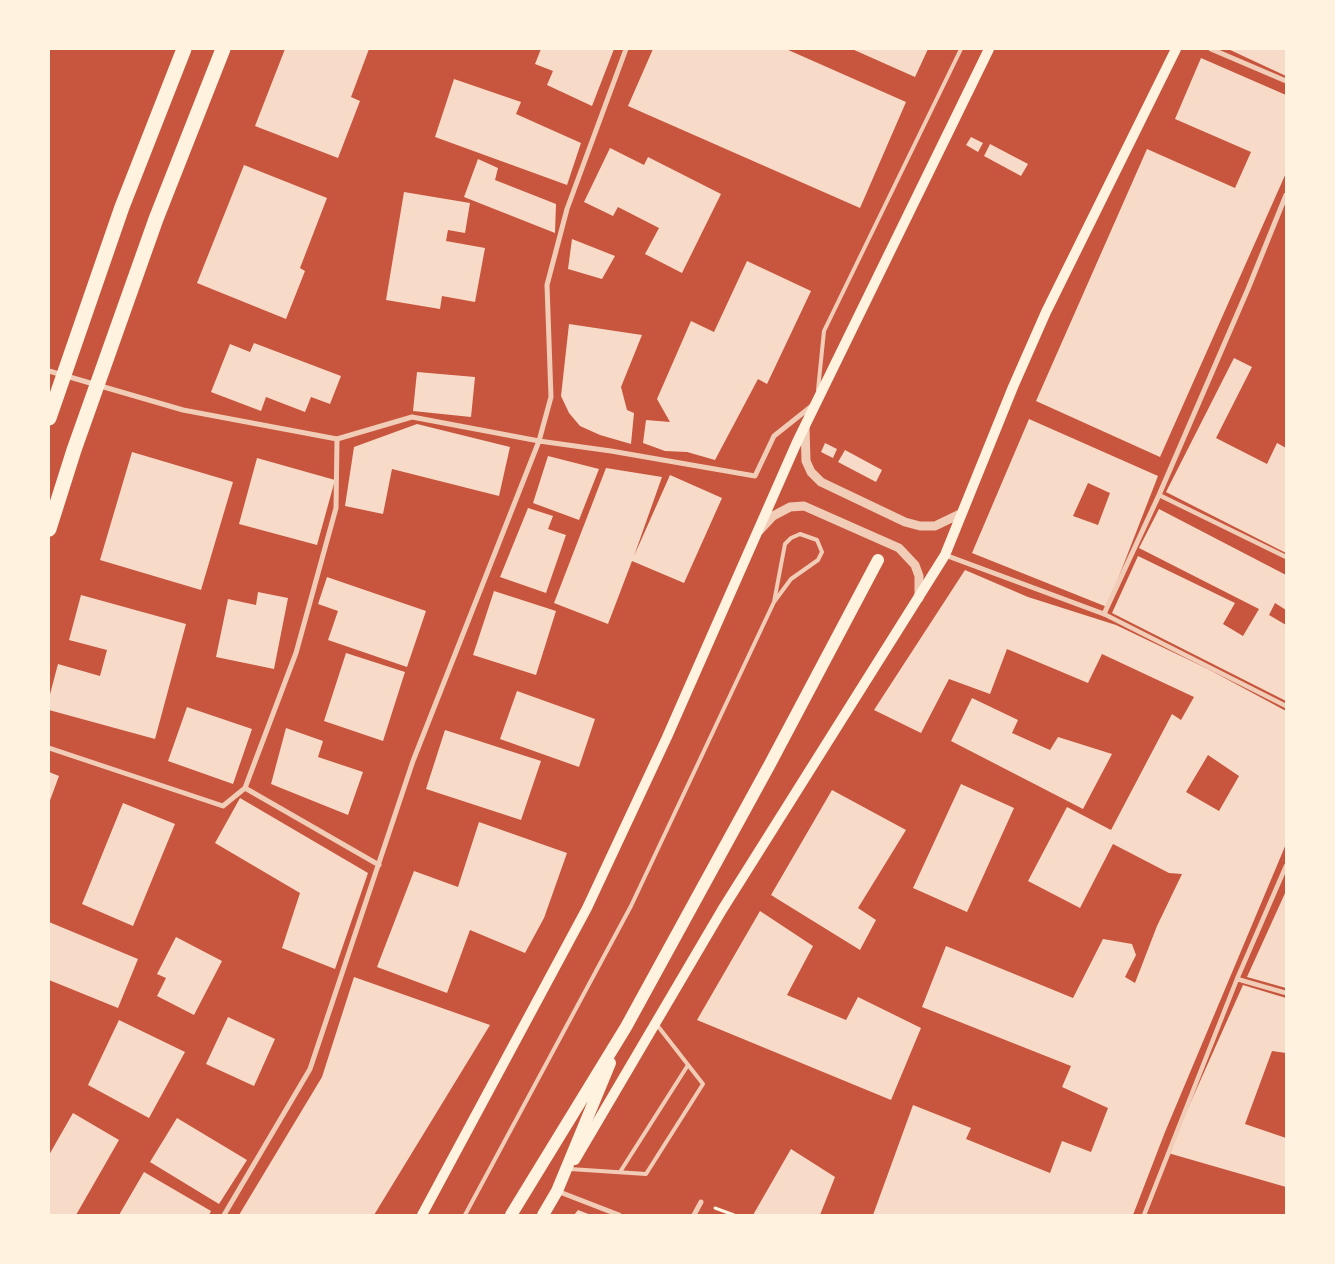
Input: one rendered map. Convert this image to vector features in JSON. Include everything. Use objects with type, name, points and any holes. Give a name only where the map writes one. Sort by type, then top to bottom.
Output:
[{"type":"highway","points":[[49,418],[122,207],[184,49]]},
{"type":"highway","points":[[49,529],[74,450],[140,264],[223,49]]},
{"type":"main road","points":[[424,1214],[587,908],[667,737],[805,427],[989,49]]},
{"type":"main road","points":[[543,1215],[728,901],[945,555],[1013,387],[1046,312],[1176,49]]},
{"type":"main road","points":[[511,1215],[626,1026],[770,764],[878,560]]},
{"type":"main road","points":[[556,1191],[626,1026]]},
{"type":"street","points":[[224,1215],[310,1069],[413,761],[539,441],[550,398],[547,285],[567,209],[626,49]]},
{"type":"street","points":[[1211,49],[1286,81]]},
{"type":"street","points":[[1104,614],[1159,495],[1286,195]]},
{"type":"street","points":[[49,371],[183,410],[337,439],[412,417],[539,441],[620,452],[755,476],[774,436],[817,402]]},
{"type":"street","points":[[805,427],[806,461],[811,472],[822,482],[905,522],[920,526],[935,526],[962,513]]},
{"type":"street","points":[[49,748],[223,806],[245,788],[296,653],[336,508],[337,439]]},
{"type":"street","points":[[1159,495],[1286,557]]},
{"type":"street","points":[[756,535],[773,516],[790,507],[804,506],[899,548],[915,565],[919,576],[919,598]]},
{"type":"street","points":[[945,555],[1104,614],[1286,706]]},
{"type":"street","points":[[245,788],[379,865]]},
{"type":"street","points":[[1144,1215],[1237,979],[1286,866]]},
{"type":"street","points":[[1237,979],[1286,993]]},
{"type":"street","points":[[556,1191],[619,1215]]},
{"type":"street","points":[[694,1215],[701,1202]]},
{"type":"lane","points":[[817,402],[824,330],[961,49]]},
{"type":"lane","points":[[465,1215],[631,906],[774,602],[791,580],[818,560],[822,552],[816,540],[800,534],[791,538],[785,544],[774,602]]},
{"type":"lane","points":[[570,1169],[646,1174],[703,1084],[656,1023]]},
{"type":"lane","points":[[620,1172],[688,1065]]},
{"type":"building","points":[[285,49],[369,49],[351,97],[360,101],[338,158],[255,126]]},
{"type":"building","points":[[541,49],[614,49],[592,106],[547,85],[553,71],[535,64]]},
{"type":"building","points":[[653,49],[786,49],[906,102],[860,208],[628,106]]},
{"type":"building","points":[[852,49],[928,49],[915,77]]},
{"type":"building","points":[[1228,49],[1286,49],[1286,76]]},
{"type":"building","points":[[1201,58],[1286,95],[1286,173],[1160,457],[1036,401],[1147,149],[1235,188],[1251,152],[1175,119]]},
{"type":"building","points":[[454,79],[521,102],[516,114],[581,143],[567,185],[435,137]]},
{"type":"building","points":[[971,137],[983,143],[978,152],[966,145]]},
{"type":"building","points":[[990,144],[1028,164],[1021,176],[984,156]]},
{"type":"building","points":[[610,148],[644,165],[648,157],[721,194],[682,273],[645,254],[659,228],[618,207],[613,216],[584,202]]},
{"type":"building","points":[[478,159],[498,168],[495,180],[556,204],[555,233],[464,197]]},
{"type":"building","points":[[244,165],[327,198],[300,268],[305,271],[286,319],[197,283]]},
{"type":"building","points":[[404,192],[470,203],[465,233],[448,230],[446,241],[485,248],[475,302],[442,296],[440,309],[386,300]]},
{"type":"building","points":[[572,239],[615,256],[602,279],[568,269]]},
{"type":"building","points":[[747,261],[811,291],[767,384],[758,379],[715,460],[687,452],[665,451],[643,443],[646,420],[670,422],[657,399],[691,321],[714,332]]},
{"type":"building","points":[[569,324],[642,335],[621,387],[627,410],[634,413],[631,444],[600,435],[580,426],[569,413],[561,396]]},
{"type":"building","points":[[254,343],[341,376],[330,404],[311,397],[305,412],[266,397],[261,411],[211,392],[230,344],[250,352]]},
{"type":"building","points":[[1234,358],[1252,367],[1216,438],[1267,464],[1277,443],[1286,448],[1286,553],[1166,492]]},
{"type":"building","points":[[417,372],[475,377],[471,417],[413,411]]},
{"type":"building","points":[[1029,419],[1158,476],[1107,607],[972,553]],"holes":[[[1088,483],[1110,493],[1098,525],[1073,516]]]},
{"type":"building","points":[[417,424],[510,447],[499,496],[392,469],[383,514],[345,506],[354,447]]},
{"type":"building","points":[[825,443],[837,449],[833,458],[821,452]]},
{"type":"building","points":[[845,450],[882,470],[876,482],[838,462]]},
{"type":"building","points":[[132,452],[233,482],[201,590],[100,560]]},
{"type":"building","points":[[548,456],[599,469],[579,520],[533,503]]},
{"type":"building","points":[[257,458],[335,480],[317,545],[239,524]]},
{"type":"building","points":[[606,468],[662,477],[634,556],[670,475],[722,498],[684,583],[632,561],[608,624],[554,603]]},
{"type":"building","points":[[528,508],[553,516],[548,529],[566,535],[546,593],[500,577]]},
{"type":"building","points":[[1159,509],[1286,575],[1286,610],[1275,603],[1269,615],[1286,625],[1286,701],[1112,613],[1138,556],[1235,603],[1223,624],[1243,636],[1259,609],[1139,548]]},
{"type":"building","points":[[965,570],[1028,597],[1116,625],[1208,669],[1286,711],[1286,844],[1165,1132],[1133,1215],[873,1215],[913,1105],[971,1128],[966,1139],[1050,1173],[1062,1141],[1091,1152],[1108,1108],[1062,1087],[1071,1066],[922,1007],[946,946],[1073,998],[1103,939],[1132,944],[1136,955],[1125,977],[1135,983],[1157,926],[1182,874],[1169,873],[1113,844],[1080,908],[1028,881],[1067,807],[1111,830],[1172,714],[1181,720],[1194,697],[1102,654],[1088,683],[1007,649],[990,694],[949,679],[921,733],[874,710]],"holes":[[[1208,755],[1239,776],[1219,811],[1186,792]]]},
{"type":"building","points":[[327,577],[426,611],[407,667],[328,640],[338,611],[318,604]]},
{"type":"building","points":[[494,591],[556,611],[536,675],[473,655]]},
{"type":"building","points":[[258,592],[288,598],[274,669],[216,657],[228,599],[256,605]]},
{"type":"building","points":[[81,595],[186,624],[155,739],[49,710],[49,698],[58,664],[100,676],[107,650],[69,640]]},
{"type":"building","points":[[346,653],[405,672],[383,741],[324,721]]},
{"type":"building","points":[[517,691],[595,719],[579,767],[500,739]]},
{"type":"building","points":[[972,698],[1018,720],[1012,733],[1050,750],[1058,737],[1112,754],[1083,809],[951,741]]},
{"type":"building","points":[[187,707],[252,729],[233,784],[168,761]]},
{"type":"building","points":[[286,728],[323,741],[318,757],[363,772],[348,815],[271,784]]},
{"type":"building","points":[[445,730],[541,761],[521,820],[426,789]]},
{"type":"building","points":[[49,772],[59,776],[49,803]]},
{"type":"building","points":[[961,784],[1014,808],[967,912],[913,888]]},
{"type":"building","points":[[832,790],[906,830],[858,908],[876,920],[860,950],[771,895]]},
{"type":"building","points":[[240,798],[368,873],[335,969],[282,948],[300,893],[215,843]]},
{"type":"building","points":[[123,803],[175,824],[133,926],[82,904]]},
{"type":"building","points":[[479,822],[567,853],[544,918],[525,953],[470,930],[447,993],[377,967],[414,871],[458,887]]},
{"type":"building","points":[[1286,891],[1286,988],[1247,977]]},
{"type":"building","points":[[760,911],[813,946],[787,995],[846,1020],[858,997],[921,1028],[891,1100],[697,1020]]},
{"type":"building","points":[[49,922],[138,959],[118,1008],[49,980]]},
{"type":"building","points":[[176,937],[222,961],[194,1015],[157,996],[166,978],[157,974]]},
{"type":"building","points":[[354,977],[490,1025],[374,1215],[239,1215],[322,1077]]},
{"type":"building","points":[[1243,985],[1286,998],[1286,1053],[1272,1051],[1245,1124],[1286,1138],[1286,1187],[1168,1153]]},
{"type":"building","points":[[228,1017],[275,1039],[254,1086],[206,1064]]},
{"type":"building","points":[[119,1020],[185,1052],[149,1118],[88,1085]]},
{"type":"building","points":[[73,1113],[119,1140],[76,1215],[49,1215],[49,1155]]},
{"type":"building","points":[[177,1118],[247,1160],[219,1204],[150,1162]]},
{"type":"building","points":[[791,1149],[835,1177],[820,1215],[753,1215]]},
{"type":"building","points":[[144,1172],[211,1211],[209,1215],[119,1215]]},
{"type":"building","points":[[578,1210],[591,1215],[574,1215]]}]
